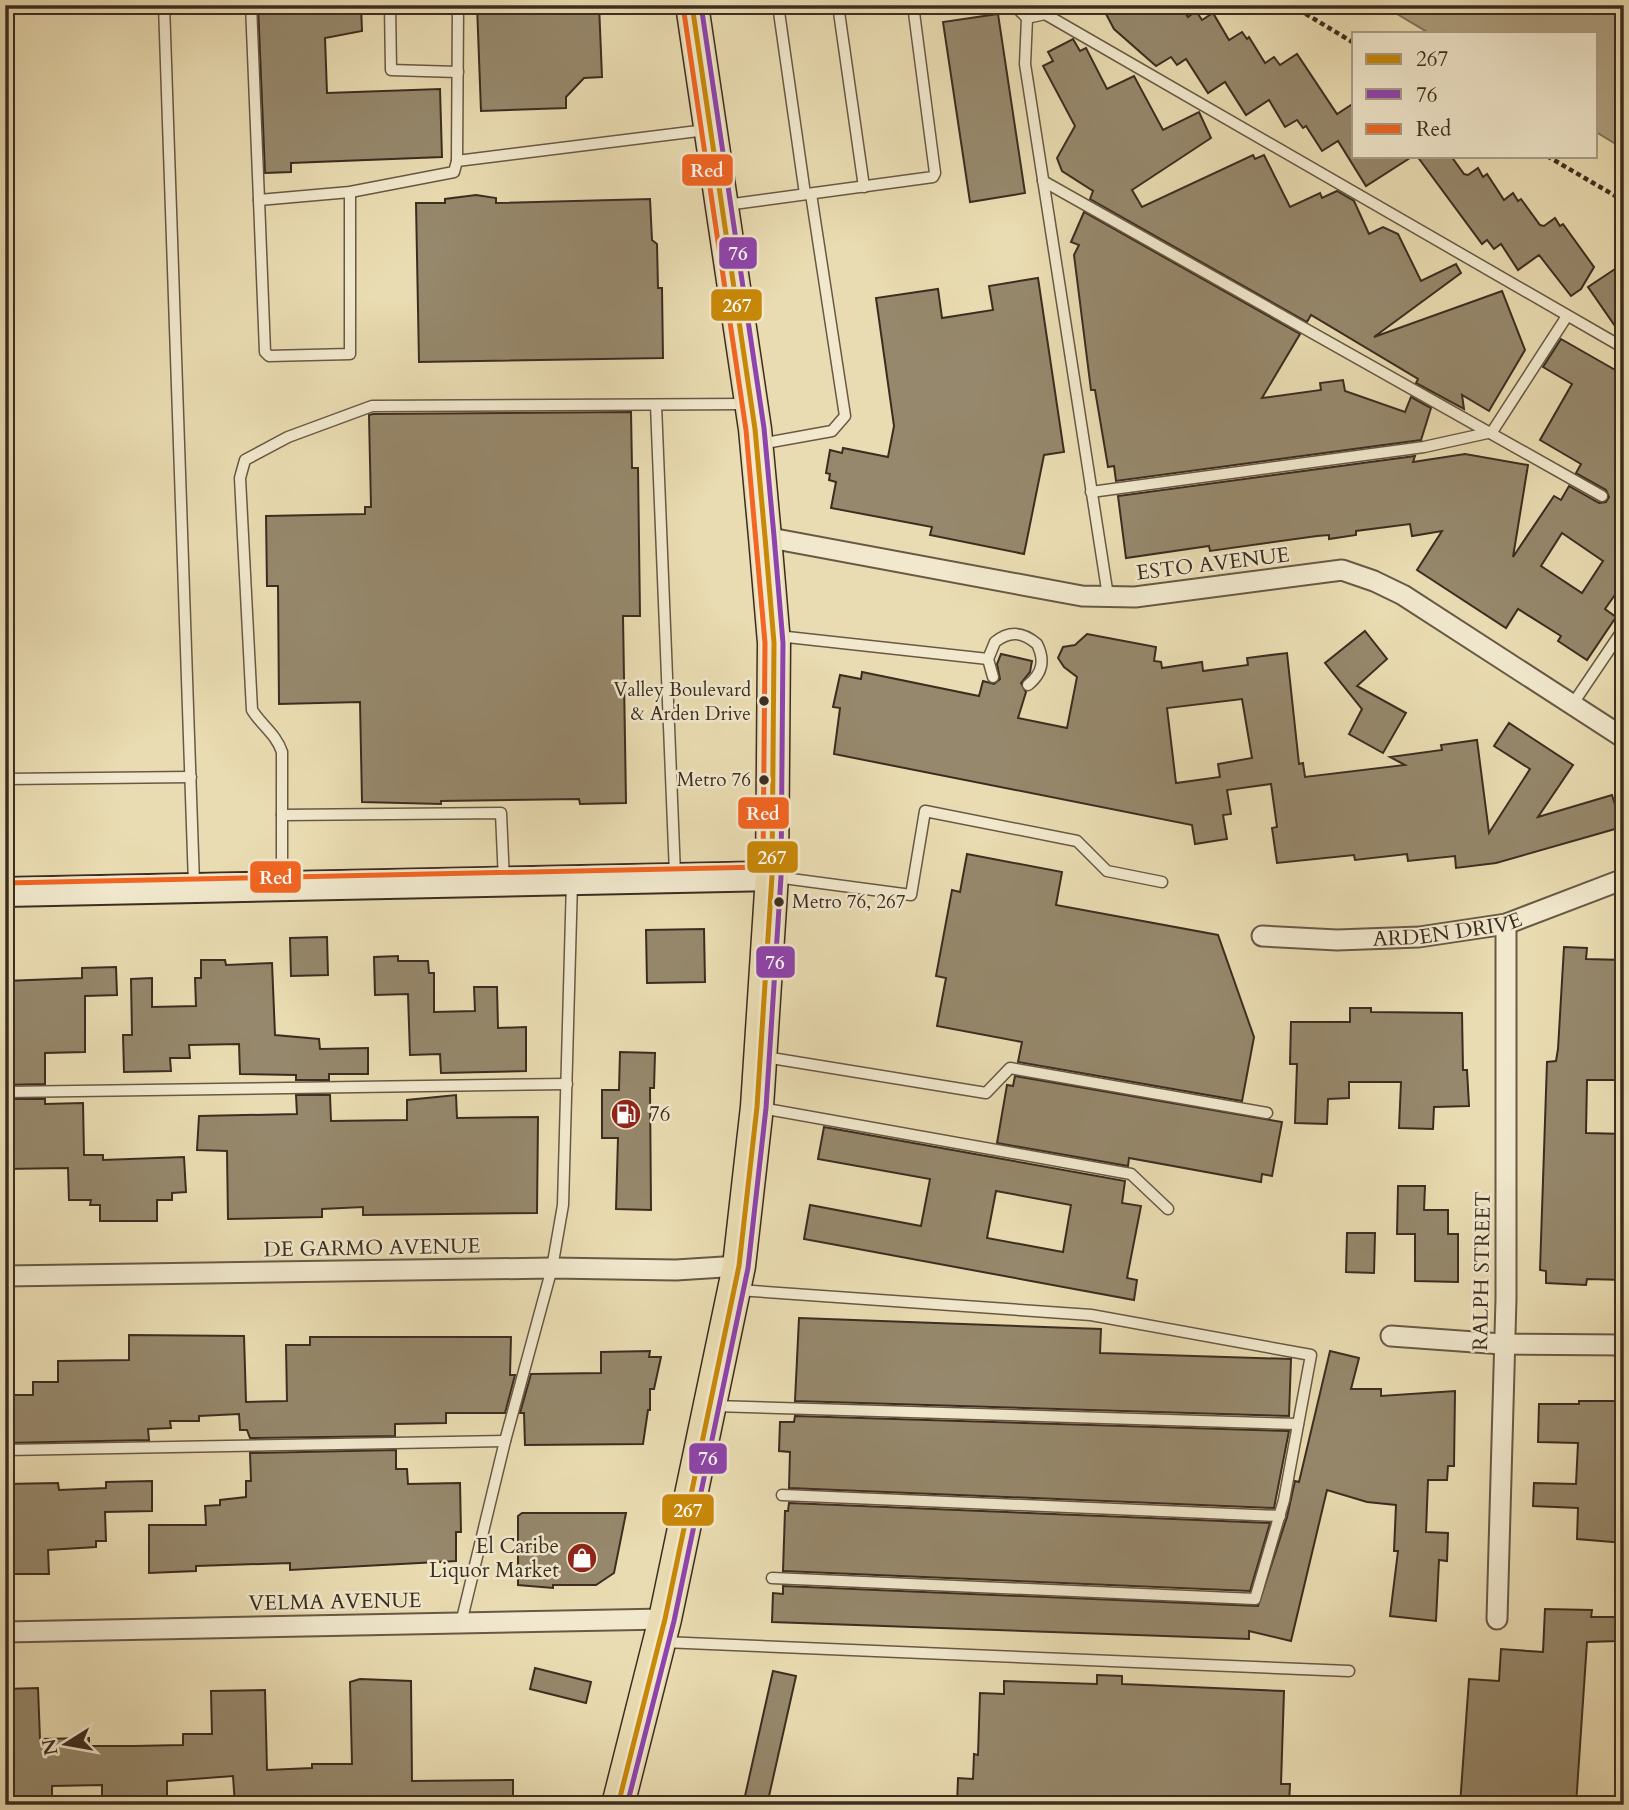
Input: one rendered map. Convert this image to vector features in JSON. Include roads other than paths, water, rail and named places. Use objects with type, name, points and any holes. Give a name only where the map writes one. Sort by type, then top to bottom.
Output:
[{"type":"main road","points":[[618,1805],[662,1630],[737,1278],[757,1107],[772,876],[774,636],[765,537],[751,404],[692,5]]},
{"type":"street","name":"ESTO AVENUE","points":[[765,537],[1028,588],[1108,596],[1174,593],[1342,570],[1403,595],[1623,736]]},
{"type":"street","points":[[5,892],[772,876]]},
{"type":"street","name":"ARDEN DRIVE","points":[[1262,936],[1337,940],[1419,937],[1506,924],[1624,879]]},
{"type":"street","name":"RALPH STREET","points":[[1497,1619],[1506,1299],[1506,924]]},
{"type":"street","name":"DE GARMO AVENUE","points":[[5,1276],[552,1268],[676,1270],[737,1278]]},
{"type":"street","points":[[1391,1336],[1503,1344],[1624,1345]]},
{"type":"street","name":"VELMA AVENUE","points":[[5,1632],[461,1623],[662,1630]]},
{"type":"lane","points":[[164,5],[194,888]]},
{"type":"lane","points":[[251,5],[267,354],[348,355],[350,192]]},
{"type":"lane","points":[[390,5],[391,70],[458,72]]},
{"type":"lane","points":[[259,200],[350,192],[454,172],[457,161],[458,5]]},
{"type":"lane","points":[[756,444],[832,431],[845,416],[778,5]]},
{"type":"lane","points":[[838,5],[864,187]]},
{"type":"lane","points":[[722,205],[928,179],[935,173],[914,5]]},
{"type":"lane","points":[[1014,5],[1027,18],[1025,64],[1108,596]]},
{"type":"lane","points":[[1027,18],[1045,14],[1624,348]]},
{"type":"lane","points":[[457,161],[710,130]]},
{"type":"lane","points":[[1043,181],[1602,496]]},
{"type":"lane","points":[[1091,492],[1423,447],[1492,432],[1567,316]]},
{"type":"lane","points":[[282,887],[282,752],[278,738],[259,722],[252,710],[240,478],[244,460],[288,437],[372,406],[751,404]]},
{"type":"lane","points":[[656,405],[675,878]]},
{"type":"lane","points":[[1572,705],[1624,628]]},
{"type":"lane","points":[[993,677],[988,659],[990,649],[1003,636],[1012,633],[1030,637],[1037,644],[1043,662],[1036,679],[1028,685]]},
{"type":"lane","points":[[774,636],[988,659]]},
{"type":"lane","points":[[5,779],[191,777]]},
{"type":"lane","points":[[772,876],[911,895],[925,811],[1077,841],[1107,871],[1162,881]]},
{"type":"lane","points":[[282,815],[501,813],[504,882]]},
{"type":"lane","points":[[461,1623],[505,1441],[552,1268],[564,1205],[572,880]]},
{"type":"lane","points":[[761,1056],[986,1093],[1010,1068],[1266,1113]]},
{"type":"lane","points":[[5,1092],[567,1084]]},
{"type":"lane","points":[[757,1107],[1131,1174],[1168,1209]]},
{"type":"lane","points":[[737,1278],[1091,1315],[1311,1355],[1280,1516],[1255,1599],[772,1577]]},
{"type":"lane","points":[[710,1405],[1298,1424]]},
{"type":"lane","points":[[5,1450],[505,1441]]},
{"type":"lane","points":[[782,1495],[1280,1516]]},
{"type":"lane","points":[[662,1630],[1349,1671]]},
{"type":"place","name":"Valley Boulevard & Arden Drive","points":[[764,701]]},
{"type":"place","name":"Metro 76","points":[[764,780]]},
{"type":"place","name":"Metro 76, 267","points":[[779,902]]},
{"type":"place","name":"76","points":[[626,1114]]},
{"type":"place","name":"El Caribe Liquor Market","points":[[582,1558]]}]
